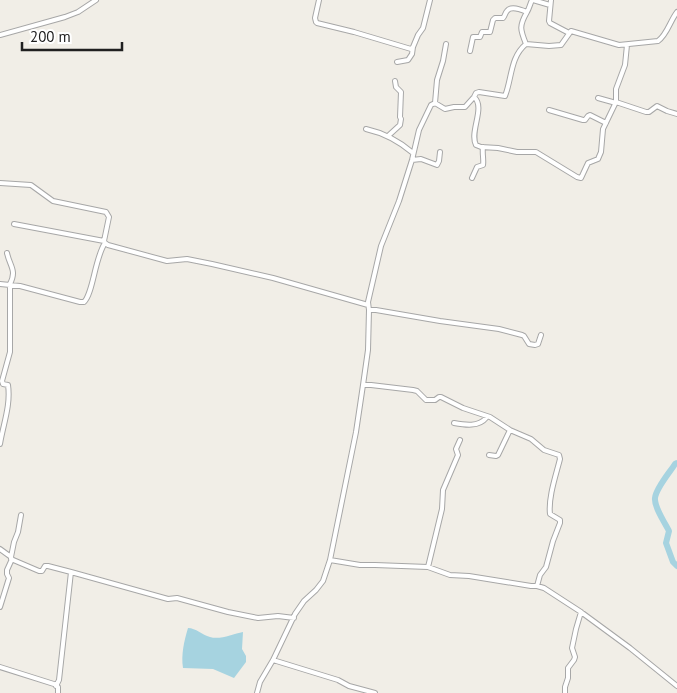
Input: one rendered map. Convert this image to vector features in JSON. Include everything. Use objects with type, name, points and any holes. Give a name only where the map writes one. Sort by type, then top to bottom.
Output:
[{"type":"street","points":[[0,35],[66,17],[78,12],[96,0]]},
{"type":"street","points":[[319,0],[315,18],[317,23],[410,49],[413,47]]},
{"type":"street","points":[[397,62],[408,60],[412,54],[418,35],[424,28],[430,0]]},
{"type":"street","points":[[526,44],[521,33],[521,23],[533,0],[550,2],[548,17],[550,23],[569,33],[571,31],[619,45],[660,40],[677,12]]},
{"type":"street","points":[[470,51],[473,37],[480,37],[482,32],[490,32],[493,20],[495,18],[503,18],[508,9],[527,12]]},
{"type":"street","points":[[435,103],[445,109],[465,107],[476,92],[505,96],[514,61],[526,44],[549,46],[561,44],[569,33]]},
{"type":"street","points":[[257,693],[260,682],[299,607],[323,581],[330,560],[356,432],[368,350],[368,304],[381,246],[399,201],[412,160],[420,124],[432,104],[435,103],[437,80],[446,44]]},
{"type":"street","points":[[474,97],[478,100],[479,106],[474,138],[476,145],[536,152],[580,178],[588,163],[599,158],[602,134],[616,102],[616,89],[625,65],[626,45]]},
{"type":"street","points":[[388,136],[400,125],[402,119],[400,117],[401,92],[396,87],[395,81]]},
{"type":"street","points":[[598,98],[646,112],[658,106],[677,114]]},
{"type":"street","points":[[549,110],[583,120],[590,115],[606,123]]},
{"type":"street","points":[[366,129],[388,136],[404,145],[413,153]]},
{"type":"street","points":[[472,178],[478,167],[483,165],[483,147]]},
{"type":"street","points":[[412,160],[421,159],[437,165],[440,152]]},
{"type":"street","points":[[0,183],[31,185],[53,201],[106,212],[109,217],[105,242],[96,266],[88,298],[84,302],[10,284],[0,284]]},
{"type":"street","points":[[14,224],[105,242],[167,260],[187,260],[212,264],[273,278],[368,304]]},
{"type":"street","points":[[0,444],[7,411],[9,386],[3,384],[2,381],[10,352],[10,284],[13,271],[8,254]]},
{"type":"street","points":[[369,310],[499,329],[522,335],[527,342],[533,345],[538,344],[541,335]]},
{"type":"street","points":[[363,385],[415,390],[426,400],[435,400],[441,397],[463,408],[486,416],[510,430],[529,438],[544,450],[560,457],[550,511],[550,514],[560,520],[560,523],[546,567],[540,575],[537,586]]},
{"type":"street","points":[[0,410],[7,411]]},
{"type":"street","points":[[454,423],[480,424],[486,416]]},
{"type":"street","points":[[489,455],[498,455],[510,430]]},
{"type":"street","points":[[428,567],[442,510],[443,490],[458,455],[456,450],[460,440]]},
{"type":"street","points":[[0,607],[9,578],[7,570],[21,515]]},
{"type":"street","points":[[0,549],[11,558],[39,572],[45,566],[48,566],[168,599],[178,598],[234,613],[258,618],[278,616],[294,618]]},
{"type":"street","points":[[330,560],[360,565],[428,567],[450,575],[469,576],[546,589],[630,648],[677,686]]},
{"type":"street","points":[[56,686],[59,680],[71,572]]},
{"type":"street","points":[[565,693],[568,668],[575,656],[572,648],[581,612]]},
{"type":"street","points":[[273,660],[375,693]]},
{"type":"street","points":[[0,667],[52,682],[58,686],[58,693]]},
{"type":"water","points":[[188,628],[214,638],[243,632],[242,649],[246,656],[246,662],[234,678],[213,669],[183,668],[183,648]]},
{"type":"waterway","points":[[677,463],[660,485],[655,498],[658,510],[669,531],[666,543],[673,562],[677,566]]}]
